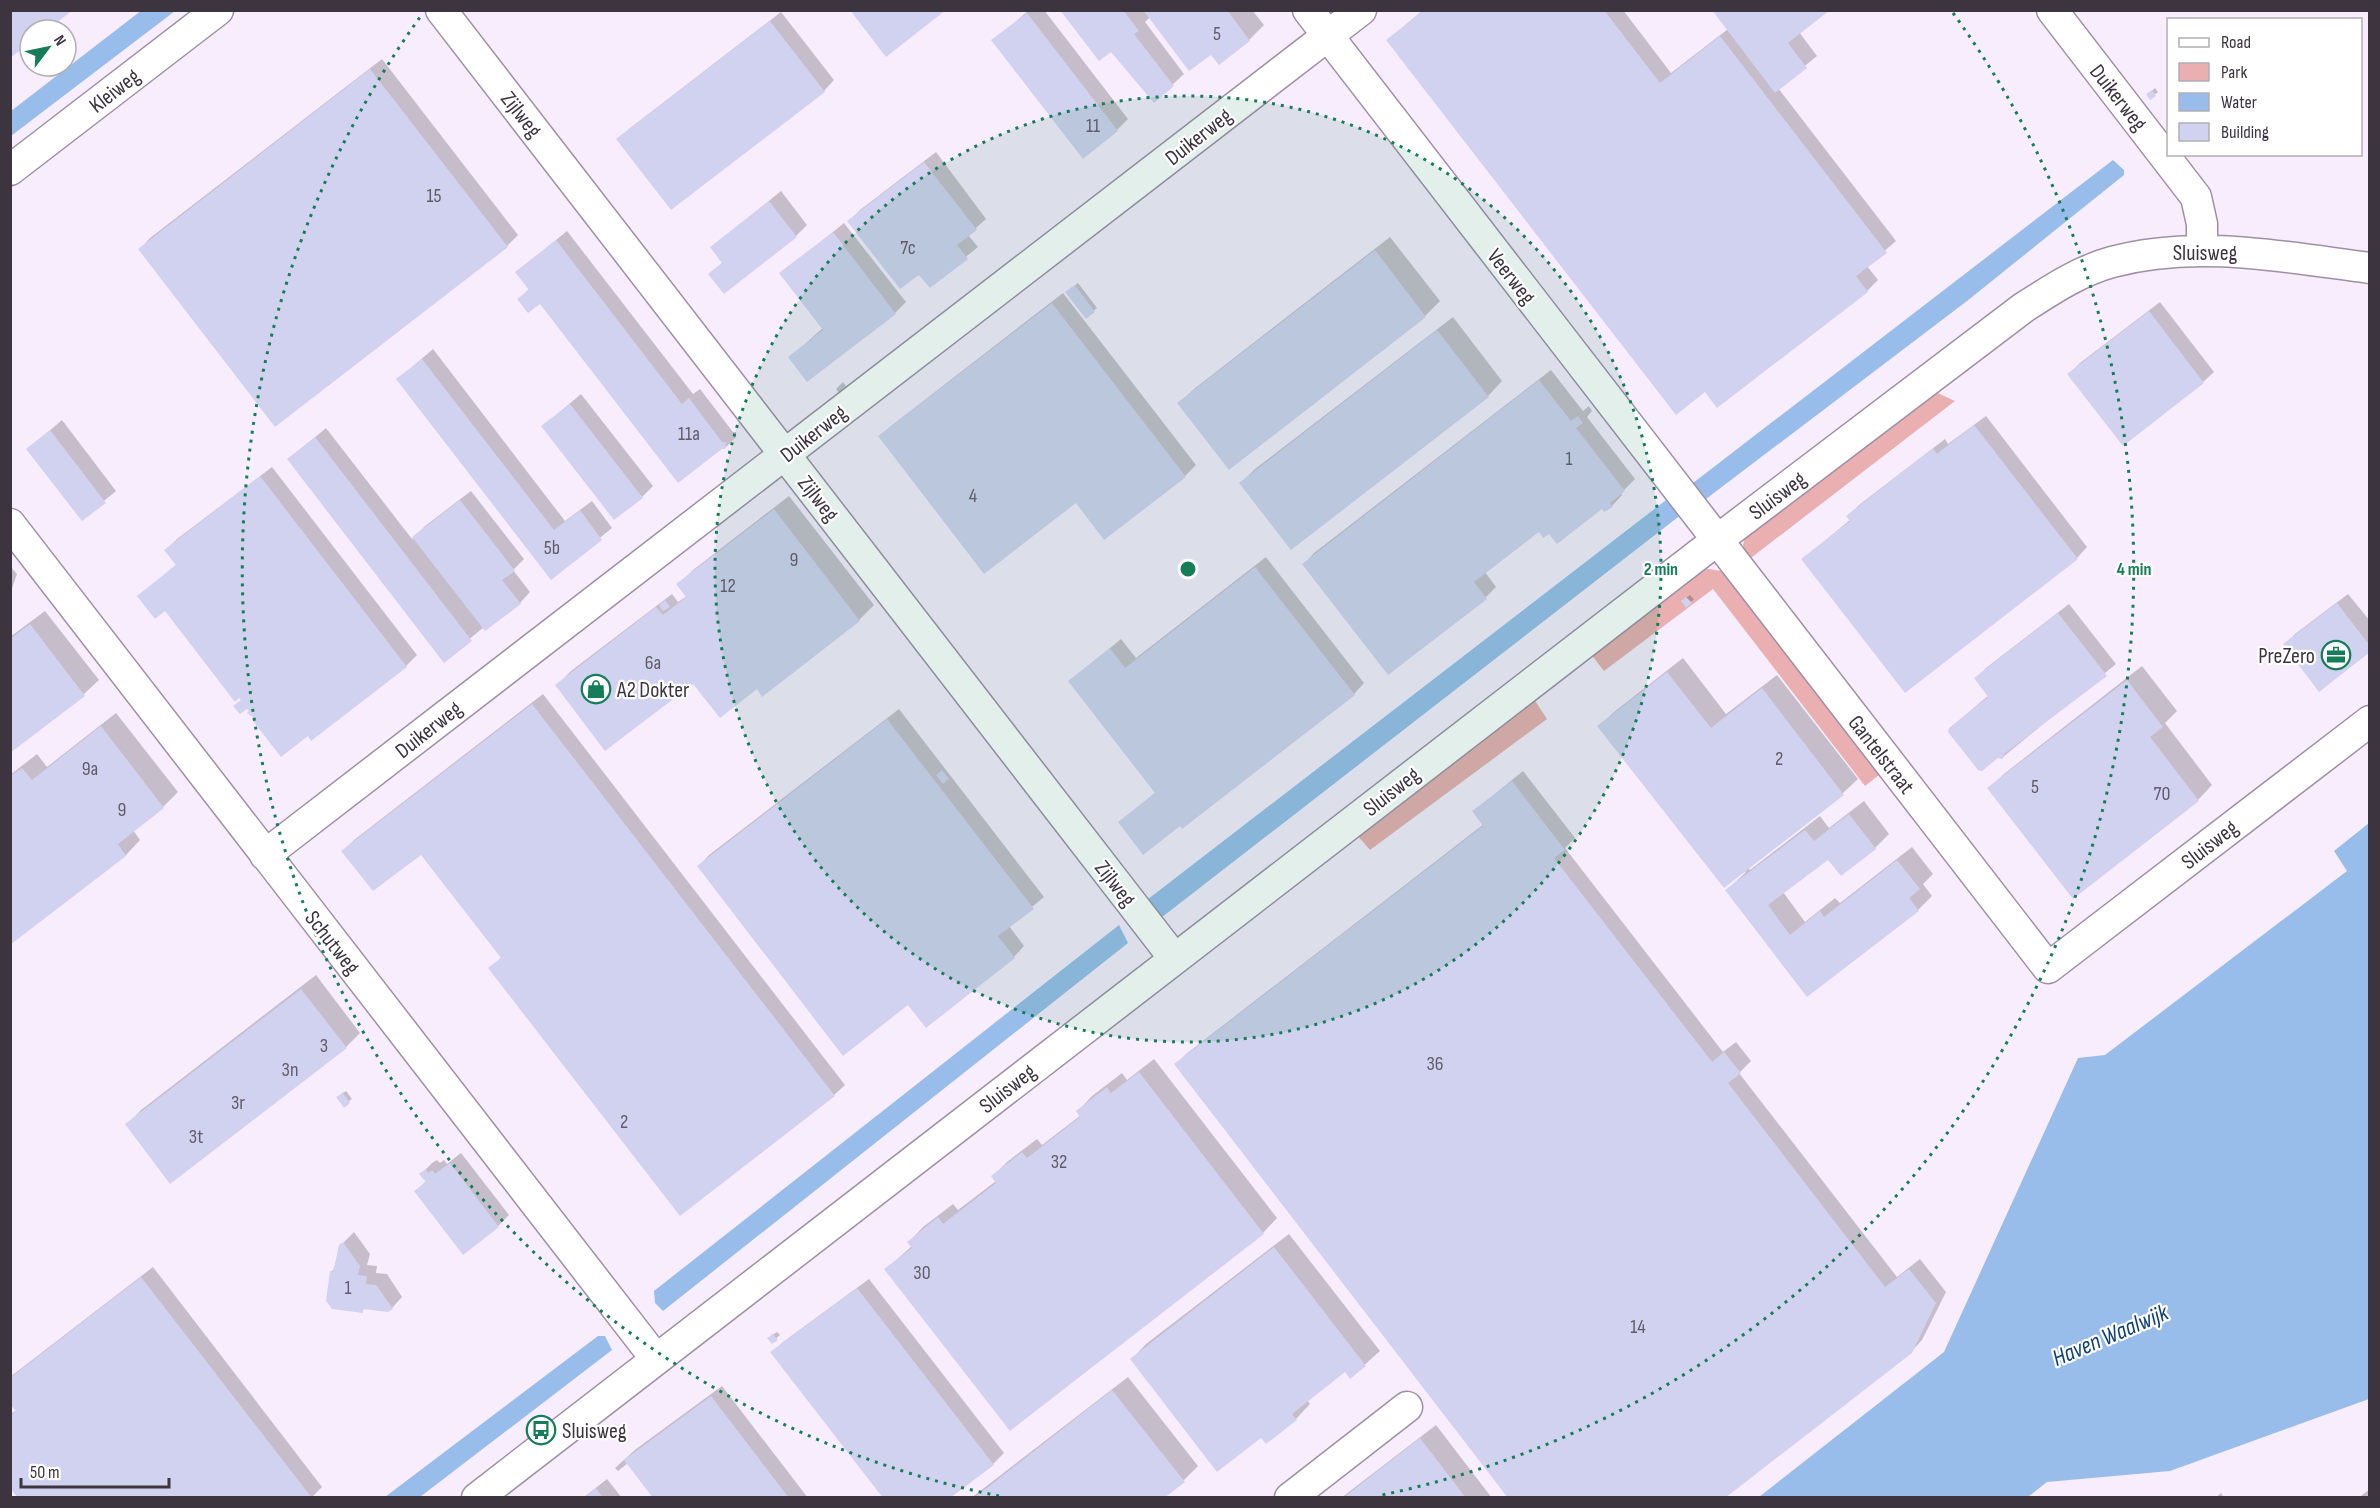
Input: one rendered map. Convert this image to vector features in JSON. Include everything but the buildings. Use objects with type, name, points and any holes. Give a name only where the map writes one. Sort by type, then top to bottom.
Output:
[{"type":"street","name":"Kleiweg","points":[[10,170],[218,10]]},
{"type":"street","name":"Zijlweg","points":[[441,10],[1174,958]]},
{"type":"street","name":"Veerweg","points":[[1308,10],[1716,541]]},
{"type":"street","name":"Duikerweg","points":[[266,855],[1361,10]]},
{"type":"street","name":"Duikerweg","points":[[2052,10],[2196,197],[2202,224],[2202,251]]},
{"type":"street","name":"Sluisweg","points":[[477,1497],[1716,541],[2023,308],[2073,277],[2111,262],[2158,252],[2246,252],[2370,268]]},
{"type":"street","name":"Schutweg","points":[[10,524],[656,1359]]},
{"type":"street","name":"Gantelstraat","points":[[1716,541],[2048,968]]},
{"type":"street","name":"Sluisweg","points":[[2048,968],[2370,721]]},
{"type":"street","points":[[1290,1497],[1407,1407]]},
{"type":"green space","points":[[1931,390],[1955,401],[1747,561],[1743,545],[1745,537]]},
{"type":"green space","points":[[1709,569],[1730,575],[1883,772],[1865,786],[1713,589],[1604,671],[1590,653],[1701,570]]},
{"type":"green space","points":[[1534,699],[1547,719],[1370,850],[1356,834]]},
{"type":"water","points":[[142,10],[175,11],[11,136],[11,111],[54,78],[78,78],[78,59]]},
{"type":"water","points":[[2113,160],[2124,170],[2124,175],[1967,301],[1706,499],[1693,483]]},
{"type":"water","points":[[1670,497],[1682,514],[1157,921],[1143,903]]},
{"type":"water","name":"Haven Waalwijk","points":[[2369,823],[2369,1399],[2170,1471],[2047,1482],[2028,1497],[1759,1497],[1944,1352],[2078,1058],[2105,1055],[2347,871],[2334,851]]},
{"type":"water","points":[[1119,925],[1128,943],[663,1311],[655,1303],[654,1291]]},
{"type":"water","points":[[598,1336],[605,1336],[612,1350],[420,1497],[385,1497]]},
{"type":"place","name":"PreZero","points":[[2336,655]]},
{"type":"place","name":"A2 Dokter","points":[[596,689]]},
{"type":"place","name":"Sluisweg","points":[[541,1430]]}]
